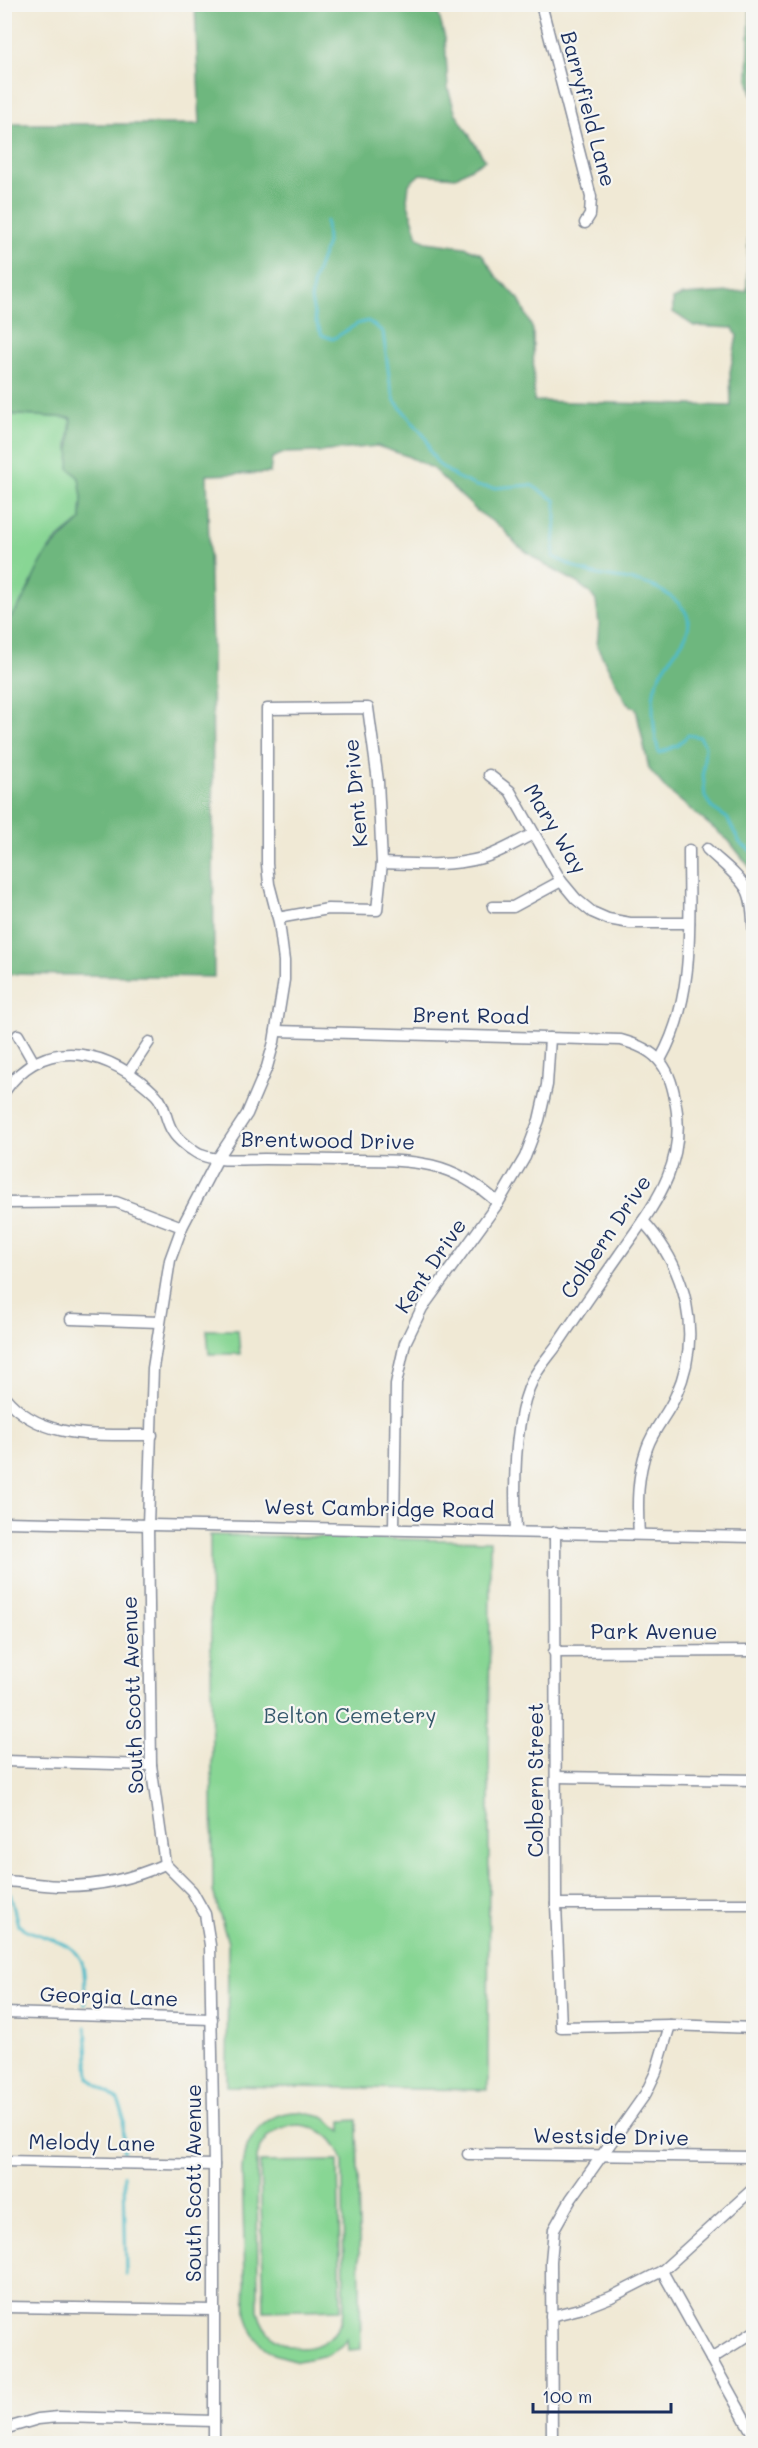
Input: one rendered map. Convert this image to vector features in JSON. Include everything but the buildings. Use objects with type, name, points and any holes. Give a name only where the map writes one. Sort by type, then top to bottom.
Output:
[{"type":"street","name":"Barryfield Lane","points":[[541,4],[591,197],[590,215],[585,223]]},
{"type":"street","name":"Kent Drive","points":[[368,708],[378,782],[382,863],[377,910],[328,909],[278,918],[269,884],[267,864],[267,709],[368,708]]},
{"type":"street","name":"Mary Way","points":[[489,775],[510,791],[561,881],[576,899],[592,912],[608,919],[630,923],[689,923]]},
{"type":"street","points":[[382,863],[434,864],[467,861],[484,857],[533,834]]},
{"type":"street","points":[[707,849],[741,882],[748,892],[752,916],[753,998]]},
{"type":"street","points":[[660,1060],[677,1026],[682,1008],[689,923],[689,850]]},
{"type":"street","points":[[493,907],[513,906],[561,881]]},
{"type":"street","points":[[276,1031],[284,980],[284,961],[278,918]]},
{"type":"street","name":"Brent Road","points":[[276,1031],[621,1040],[638,1045],[660,1060]]},
{"type":"street","name":"Brentwood Drive","points":[[218,1158],[249,1109],[267,1067],[276,1031]]},
{"type":"street","points":[[18,1035],[34,1063]]},
{"type":"street","name":"Kent Drive","points":[[394,1529],[396,1384],[405,1343],[422,1308],[498,1203],[525,1157],[539,1120],[547,1084],[550,1038]]},
{"type":"street","points":[[129,1072],[149,1042]]},
{"type":"street","name":"Brentwood Drive","points":[[4,1092],[15,1078],[34,1063],[50,1057],[80,1055],[106,1059],[129,1072],[158,1097],[172,1131],[178,1139],[199,1155],[218,1158],[409,1160],[461,1176],[498,1203]]},
{"type":"street","name":"Colbern Drive","points":[[516,1532],[515,1463],[521,1423],[533,1379],[667,1183],[677,1144],[678,1117],[669,1074],[660,1060]]},
{"type":"street","name":"South Scott Avenue","points":[[214,2444],[214,2165],[210,1945],[205,1914],[192,1891],[165,1864],[151,1765],[148,1525],[153,1368],[170,1260],[182,1227],[218,1158]]},
{"type":"street","points":[[4,1203],[116,1202],[182,1227]]},
{"type":"street","points":[[639,1534],[637,1507],[641,1469],[654,1430],[668,1410],[682,1378],[689,1341],[689,1322],[681,1282],[665,1248],[643,1221]]},
{"type":"street","points":[[71,1319],[159,1322]]},
{"type":"street","points":[[4,1396],[27,1417],[52,1429],[77,1433],[152,1435]]},
{"type":"street","name":"West Cambridge Road","points":[[4,1522],[753,1537]]},
{"type":"street","name":"Colbern Street","points":[[555,1532],[556,1904],[561,2027],[670,2025]]},
{"type":"street","name":"Park Avenue","points":[[554,1652],[753,1651]]},
{"type":"street","points":[[4,1761],[151,1765]]},
{"type":"street","points":[[556,1777],[753,1780]]},
{"type":"street","points":[[4,1881],[65,1886],[89,1885],[132,1877],[165,1864]]},
{"type":"street","points":[[556,1904],[753,1904]]},
{"type":"street","name":"Georgia Lane","points":[[4,2013],[212,2019]]},
{"type":"street","points":[[552,2444],[551,2260],[554,2229],[562,2212],[646,2093],[660,2061],[670,2025],[753,2028]]},
{"type":"street","name":"Westside Drive","points":[[468,2154],[753,2157]]},
{"type":"street","name":"Melody Lane","points":[[4,2161],[214,2165]]},
{"type":"street","points":[[551,2316],[583,2308],[611,2297],[662,2271],[753,2188]]},
{"type":"street","points":[[662,2271],[753,2436]]},
{"type":"street","points":[[4,2307],[214,2310]]},
{"type":"street","points":[[711,2359],[753,2332]]},
{"type":"street","points":[[4,2429],[38,2419],[59,2417],[214,2421]]},
{"type":"green space","points":[[195,5],[436,5],[445,38],[448,88],[455,112],[485,160],[456,177],[420,174],[409,184],[407,200],[418,237],[426,242],[465,247],[482,254],[496,276],[519,299],[533,330],[534,401],[731,406],[730,372],[737,336],[733,328],[694,326],[673,312],[673,299],[683,295],[747,291],[749,192],[753,187],[754,435],[751,435],[754,477],[753,876],[752,870],[729,841],[667,790],[649,769],[636,709],[626,702],[597,646],[599,624],[596,601],[590,593],[517,545],[502,528],[477,511],[432,468],[407,456],[377,446],[284,453],[272,458],[270,473],[207,475],[212,648],[214,977],[5,974],[5,618],[10,618],[20,604],[50,549],[81,520],[82,497],[79,478],[69,468],[71,418],[5,414],[5,124],[200,124]]},
{"type":"green space","points":[[750,5],[754,5],[753,97],[748,79]]},
{"type":"green space","points":[[5,414],[71,418],[68,446],[79,478],[82,497],[81,520],[52,545],[22,601],[10,618],[5,618]]},
{"type":"green space","points":[[207,1330],[238,1330],[240,1354],[209,1354]]},
{"type":"green space","name":"Belton Cemetery","points":[[210,1535],[490,1541],[488,2090],[227,2086],[228,1943],[213,1891]]},
{"type":"green space","points":[[300,2112],[323,2117],[342,2131],[342,2121],[357,2120],[361,2349],[348,2350],[347,2339],[328,2355],[298,2361],[274,2354],[264,2347],[256,2338],[246,2314],[242,2169],[244,2158],[247,2147],[259,2128],[277,2116]],"holes":[[[308,2126],[328,2136],[337,2147],[343,2161],[344,2312],[338,2328],[327,2339],[315,2346],[301,2348],[287,2345],[275,2338],[264,2327],[258,2311],[257,2157],[263,2143],[272,2133],[285,2127]]]},
{"type":"green space","points":[[338,2161],[341,2309],[264,2311],[260,2162]]},
{"type":"waterway","points":[[326,221],[327,243],[314,279],[311,300],[316,322],[322,335],[333,339],[357,324],[368,321],[383,332],[390,383],[395,401],[426,438],[430,451],[438,464],[456,477],[476,486],[493,488],[531,485],[555,500],[553,557],[587,572],[653,586],[679,603],[687,615],[689,626],[679,647],[662,671],[654,691],[653,718],[659,753],[678,745],[688,735],[700,737],[705,746],[703,772],[705,797],[712,808],[727,818],[740,843],[754,853]]},
{"type":"waterway","points":[[4,1838],[7,1868]]},
{"type":"waterway","points":[[10,1893],[18,1925],[65,1945],[79,1957],[84,1971],[85,2004]]},
{"type":"waterway","points":[[86,2027],[89,2078],[118,2100],[123,2113],[124,2152]]},
{"type":"waterway","points":[[124,2175],[126,2274]]}]
